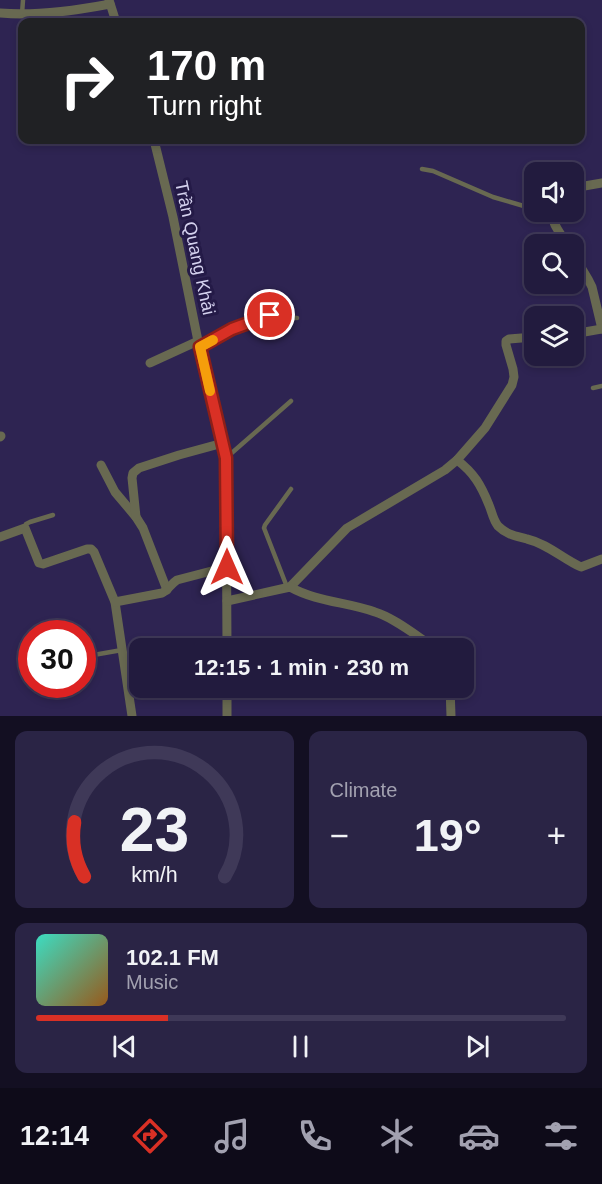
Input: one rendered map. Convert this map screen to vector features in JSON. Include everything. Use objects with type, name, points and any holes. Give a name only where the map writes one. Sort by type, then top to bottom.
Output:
[{"type":"street","points":[[0,13],[63,12],[109,2],[113,18]]},
{"type":"street","name":"Trần Quang Khải","points":[[155,144],[226,458],[227,638]]},
{"type":"street","points":[[584,186],[602,183]]},
{"type":"street","points":[[584,272],[592,287],[602,329],[584,333]]},
{"type":"street","points":[[227,601],[289,587],[347,528],[434,477],[457,460],[490,422],[512,385],[513,369],[506,341],[524,338]]},
{"type":"street","points":[[150,363],[199,344]]},
{"type":"street","points":[[136,517],[133,472],[169,458],[223,443]]},
{"type":"street","points":[[457,460],[477,479],[496,522],[505,532],[512,536],[529,539],[553,550],[581,567],[602,559]]},
{"type":"street","points":[[101,465],[115,492],[143,528],[167,590]]},
{"type":"street","points":[[0,537],[25,528],[39,564],[87,549],[94,552],[115,602],[132,716]]},
{"type":"street","points":[[115,602],[162,593],[177,580],[227,567]]},
{"type":"street","points":[[289,587],[326,601],[378,612],[419,638]]},
{"type":"street","points":[[227,698],[227,716]]},
{"type":"street","points":[[450,698],[451,716]]},
{"type":"lane","points":[[22,14],[23,0]]},
{"type":"lane","points":[[422,169],[433,171],[493,197],[524,206]]},
{"type":"lane","points":[[199,344],[270,315],[297,318]]},
{"type":"lane","points":[[593,388],[602,386]]},
{"type":"lane","points":[[226,458],[291,401]]},
{"type":"lane","points":[[289,587],[264,528],[291,489]]},
{"type":"lane","points":[[25,528],[30,522],[54,515]]},
{"type":"lane","points":[[96,655],[122,650]]},
{"type":"slow traffic","points":[[210,391],[200,347],[213,340]]},
{"type":"route","points":[[227,567],[226,458],[200,347],[232,329],[270,315]]}]
